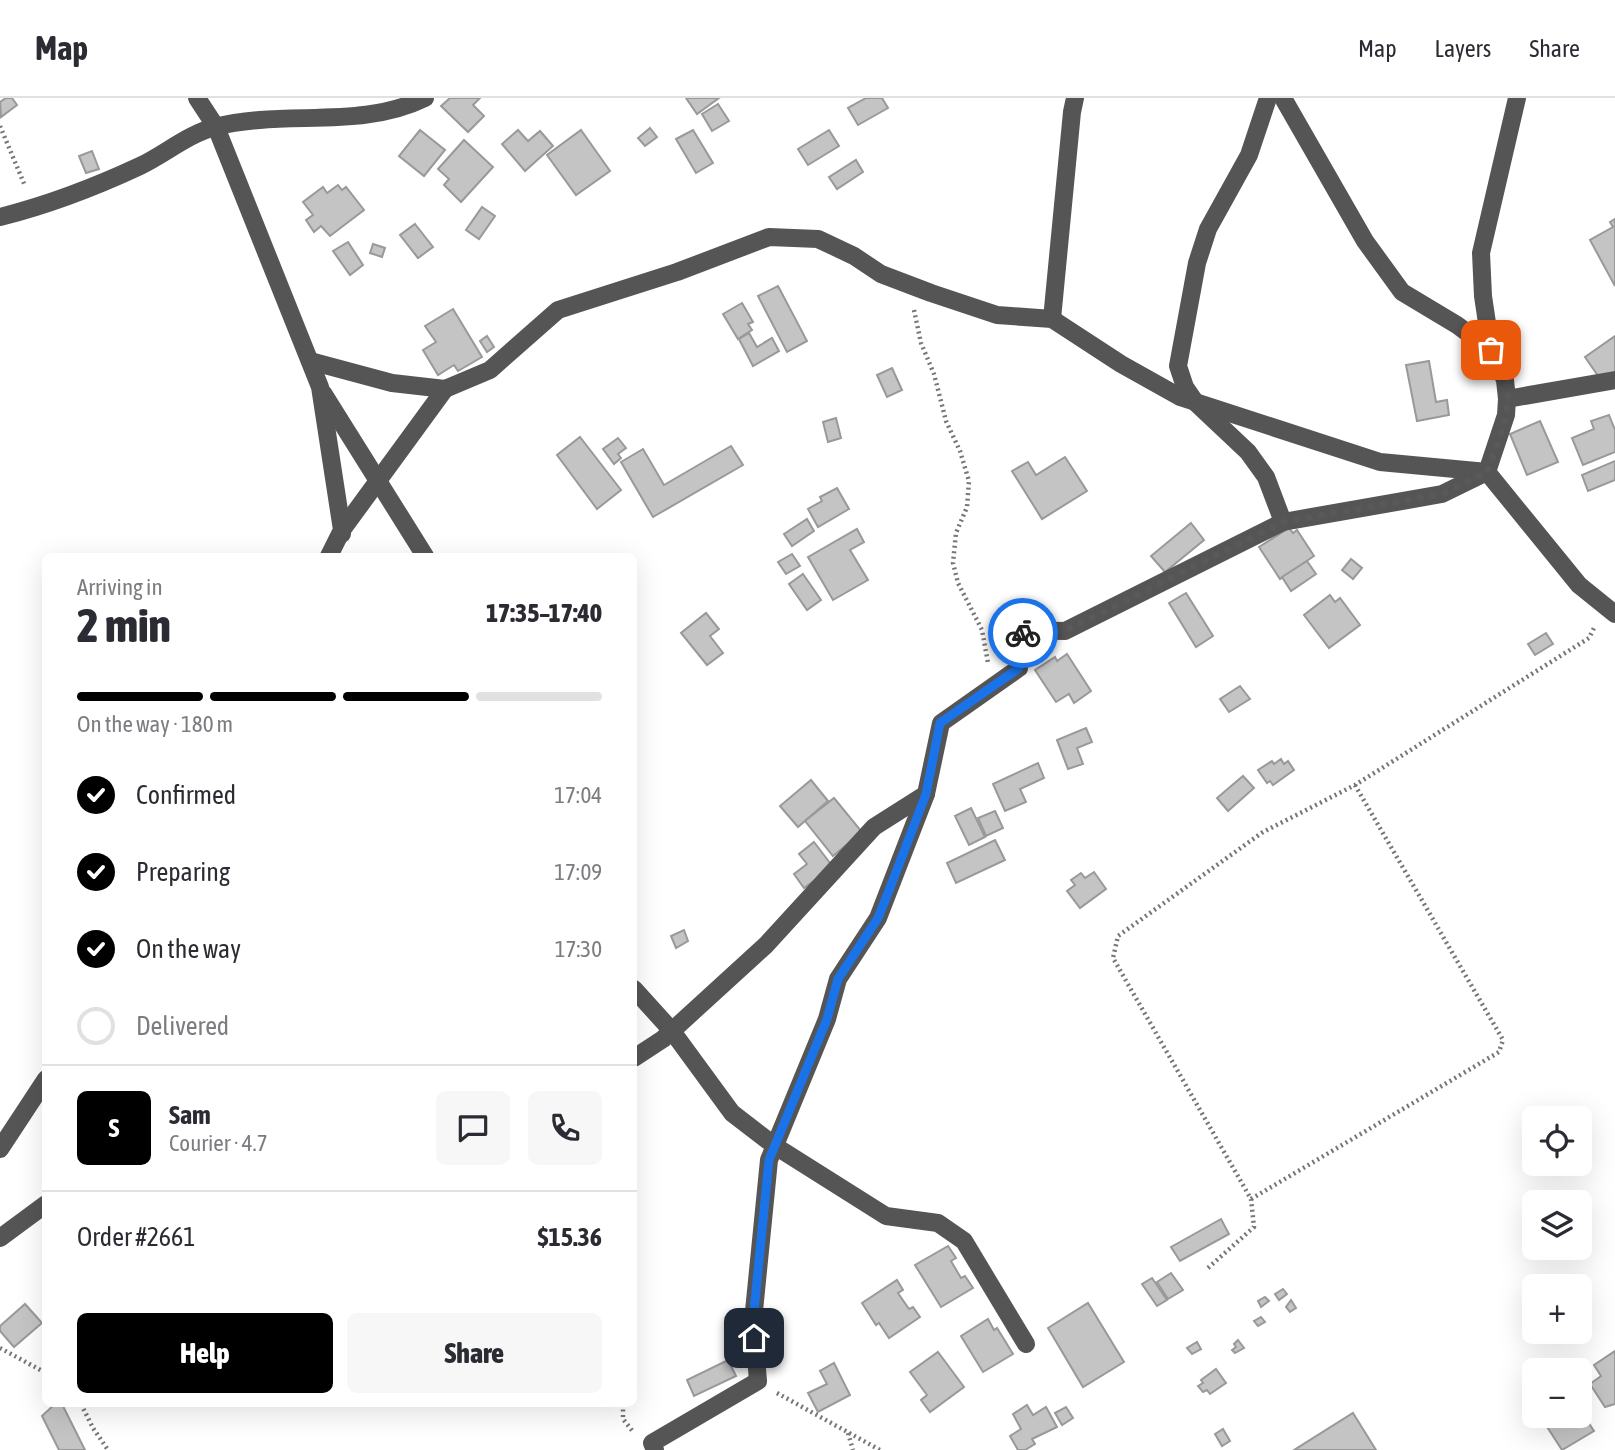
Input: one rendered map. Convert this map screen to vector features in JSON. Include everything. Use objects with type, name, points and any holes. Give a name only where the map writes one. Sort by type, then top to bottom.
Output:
[{"type":"street","points":[[197,98],[216,127],[320,387],[423,553]]},
{"type":"street","points":[[0,217],[82,192],[142,165],[202,131],[216,127],[381,114],[425,98]]},
{"type":"street","points":[[1052,319],[1075,98]]},
{"type":"street","points":[[1268,98],[1249,155],[1208,229],[1197,263],[1178,366],[1185,387],[1196,403],[1248,452],[1266,477],[1283,522]]},
{"type":"street","points":[[1283,98],[1365,241],[1402,292],[1457,325],[1491,350]]},
{"type":"street","points":[[656,1450],[652,1443],[758,1381],[753,1321],[769,1160],[827,1019],[838,979],[878,918],[926,794],[940,723],[1019,668],[1023,630],[1065,631],[1283,522],[1442,494],[1487,472],[1506,415],[1507,399],[1506,380],[1491,350],[1483,296],[1481,253],[1517,98]]},
{"type":"street","points":[[310,361],[392,383],[445,389],[490,370],[558,310],[677,272],[769,237],[818,239],[833,244],[881,274],[908,285],[997,315],[1052,319],[1121,364],[1196,403],[1380,462],[1487,472],[1579,585],[1610,610]]},
{"type":"street","points":[[1507,399],[1615,380]]},
{"type":"street","points":[[320,387],[342,530],[338,553]]},
{"type":"street","points":[[330,553],[342,530],[445,389]]},
{"type":"street","points":[[637,1056],[672,1031],[766,945],[874,827],[926,794]]},
{"type":"street","points":[[637,992],[672,1031],[732,1113],[775,1146],[886,1216],[937,1223],[964,1241],[1026,1344]]},
{"type":"street","points":[[0,1149],[42,1085]]},
{"type":"street","points":[[0,1238],[42,1207]]},
{"type":"path","points":[[0,126],[34,208]]},
{"type":"path","points":[[908,285],[920,343],[932,367],[946,421],[966,467],[969,481],[967,507],[957,533],[953,563],[958,583],[982,630],[995,684]]},
{"type":"path","points":[[1208,1268],[1254,1227],[1251,1199],[1113,958],[1118,936],[1263,832],[1355,785],[1589,638],[1610,610]]},
{"type":"path","points":[[1251,1199],[1499,1052],[1503,1040],[1355,785]]},
{"type":"path","points":[[0,1348],[42,1371]]},
{"type":"path","points":[[758,1381],[789,1401],[880,1450]]},
{"type":"path","points":[[82,1407],[108,1450]]},
{"type":"path","points":[[848,1433],[853,1450]]},
{"type":"building","points":[[12,98],[17,105],[1,117],[0,102]]},
{"type":"building","points":[[450,98],[480,98],[473,105],[484,116],[468,132],[441,106]]},
{"type":"building","points":[[686,98],[719,98],[697,114]]},
{"type":"building","points":[[866,98],[882,98],[888,108],[858,125],[848,108]]},
{"type":"building","points":[[718,104],[729,121],[712,131],[702,114]]},
{"type":"building","points":[[650,128],[657,137],[645,146],[638,138]]},
{"type":"building","points":[[420,130],[445,150],[424,176],[399,156]]},
{"type":"building","points":[[518,130],[528,141],[540,131],[553,146],[525,171],[502,144]]},
{"type":"building","points":[[581,130],[610,171],[576,195],[547,155]]},
{"type":"building","points":[[693,130],[713,163],[696,173],[676,139]]},
{"type":"building","points":[[829,130],[839,146],[808,165],[798,149]]},
{"type":"building","points":[[464,140],[493,167],[461,202],[444,185],[449,179],[438,169]]},
{"type":"building","points":[[92,151],[99,169],[86,173],[79,156]]},
{"type":"building","points":[[856,160],[863,172],[837,189],[829,177]]},
{"type":"building","points":[[338,185],[342,190],[346,187],[364,210],[330,236],[321,226],[314,232],[306,220],[313,215],[303,202],[323,187],[327,193]]},
{"type":"building","points":[[482,207],[495,216],[479,239],[466,230]]},
{"type":"building","points":[[1615,219],[1615,286],[1590,240],[1613,227],[1610,222]]},
{"type":"building","points":[[415,224],[433,247],[418,258],[400,235]]},
{"type":"building","points":[[348,242],[363,265],[350,275],[333,251]]},
{"type":"building","points":[[373,244],[385,248],[382,257],[370,253]]},
{"type":"building","points":[[778,286],[807,341],[787,352],[758,296]]},
{"type":"building","points":[[742,303],[753,322],[748,324],[752,330],[738,339],[723,314]]},
{"type":"building","points":[[453,309],[482,357],[458,371],[454,365],[438,375],[423,350],[436,342],[425,326]]},
{"type":"building","points":[[749,333],[757,347],[772,338],[779,351],[753,366],[739,339]]},
{"type":"building","points":[[487,336],[494,347],[487,352],[480,341]]},
{"type":"building","points":[[1615,336],[1615,374],[1603,383],[1585,357]]},
{"type":"building","points":[[1429,361],[1436,402],[1447,400],[1449,415],[1417,421],[1406,365]]},
{"type":"building","points":[[892,368],[902,390],[887,397],[877,375]]},
{"type":"building","points":[[1609,415],[1615,430],[1615,452],[1583,465],[1572,438],[1594,429],[1591,421]]},
{"type":"building","points":[[836,418],[841,438],[828,442],[823,422]]},
{"type":"building","points":[[1540,421],[1558,462],[1527,475],[1510,434]]},
{"type":"building","points":[[580,437],[621,490],[597,509],[557,455]]},
{"type":"building","points":[[618,438],[626,448],[618,454],[621,458],[614,464],[603,449]]},
{"type":"building","points":[[731,446],[743,465],[653,517],[621,462],[643,449],[664,485]]},
{"type":"building","points":[[1065,457],[1087,491],[1042,519],[1012,471],[1028,462],[1036,475]]},
{"type":"building","points":[[1615,461],[1615,480],[1588,491],[1582,475]]},
{"type":"building","points":[[837,488],[849,509],[818,527],[808,509],[822,501],[820,497]]},
{"type":"building","points":[[807,519],[814,531],[792,546],[784,534]]},
{"type":"building","points":[[1191,523],[1204,540],[1165,572],[1151,556]]},
{"type":"building","points":[[1289,528],[1293,533],[1297,530],[1314,556],[1280,579],[1259,547]]},
{"type":"building","points":[[857,529],[864,542],[850,550],[868,580],[833,600],[808,557]]},
{"type":"building","points":[[792,554],[800,566],[786,574],[778,562]]},
{"type":"building","points":[[1351,559],[1362,568],[1353,579],[1342,570]]},
{"type":"building","points":[[1307,561],[1316,574],[1291,591],[1282,577]]},
{"type":"building","points":[[803,574],[821,600],[807,610],[789,584]]},
{"type":"building","points":[[1186,593],[1213,636],[1196,647],[1169,603]]},
{"type":"building","points":[[1330,595],[1335,602],[1340,598],[1360,625],[1329,648],[1304,615]]},
{"type":"building","points":[[706,613],[719,629],[710,636],[723,653],[707,665],[681,633]]},
{"type":"building","points":[[1546,633],[1553,644],[1535,655],[1528,644]]},
{"type":"building","points":[[1067,654],[1091,691],[1074,703],[1069,694],[1056,702],[1035,670],[1055,657],[1057,661]]},
{"type":"building","points":[[1240,686],[1250,699],[1229,712],[1220,699]]},
{"type":"building","points":[[1086,728],[1092,742],[1077,748],[1083,764],[1068,769],[1057,740]]},
{"type":"building","points":[[1281,759],[1284,764],[1288,761],[1294,770],[1273,785],[1270,781],[1267,783],[1258,770]]},
{"type":"building","points":[[1038,763],[1044,778],[1020,789],[1026,802],[1005,811],[993,784]]},
{"type":"building","points":[[1243,776],[1254,788],[1228,811],[1217,798]]},
{"type":"building","points":[[811,780],[828,801],[798,827],[780,806]]},
{"type":"building","points":[[834,798],[862,832],[833,856],[805,821]]},
{"type":"building","points":[[971,808],[985,837],[969,845],[955,816]]},
{"type":"building","points":[[995,811],[1003,828],[986,836],[978,818]]},
{"type":"building","points":[[995,840],[1005,860],[956,883],[947,863]]},
{"type":"building","points":[[814,842],[833,867],[804,888],[794,874],[807,864],[799,854]]},
{"type":"building","points":[[1094,872],[1106,889],[1080,908],[1067,891],[1075,885],[1071,880],[1081,873],[1085,878]]},
{"type":"building","points":[[684,930],[688,941],[676,948],[671,936]]},
{"type":"building","points":[[1221,1219],[1229,1234],[1180,1261],[1171,1247]]},
{"type":"building","points":[[948,1246],[956,1258],[951,1261],[961,1278],[965,1276],[973,1288],[941,1307],[915,1265]]},
{"type":"building","points":[[1171,1273],[1183,1290],[1168,1299],[1157,1282]]},
{"type":"building","points":[[1152,1278],[1167,1300],[1157,1306],[1142,1284]]},
{"type":"building","points":[[897,1280],[903,1290],[898,1293],[909,1309],[913,1307],[920,1317],[889,1338],[879,1323],[876,1325],[862,1303]]},
{"type":"building","points":[[1283,1289],[1287,1294],[1279,1300],[1275,1294]]},
{"type":"building","points":[[1265,1297],[1269,1301],[1261,1307],[1258,1301]]},
{"type":"building","points":[[1291,1300],[1296,1308],[1290,1312],[1286,1307]]},
{"type":"building","points":[[1088,1303],[1124,1362],[1083,1387],[1048,1328]]},
{"type":"building","points":[[25,1304],[42,1323],[14,1347],[0,1331],[0,1326]]},
{"type":"building","points":[[1261,1317],[1265,1322],[1258,1326],[1254,1321]]},
{"type":"building","points":[[988,1319],[1013,1354],[983,1372],[961,1336]]},
{"type":"building","points":[[1238,1340],[1244,1348],[1235,1353],[1232,1350]]},
{"type":"building","points":[[1197,1342],[1201,1349],[1192,1354],[1187,1348]]},
{"type":"building","points":[[1615,1351],[1615,1404],[1605,1407],[1592,1387],[1592,1383],[1601,1376],[1594,1365]]},
{"type":"building","points":[[938,1352],[964,1387],[930,1412],[921,1400],[927,1395],[910,1372]]},
{"type":"building","points":[[728,1360],[736,1376],[694,1396],[687,1380]]},
{"type":"building","points":[[834,1363],[850,1395],[818,1412],[808,1393],[827,1384],[820,1371]]},
{"type":"building","points":[[1216,1369],[1226,1383],[1210,1394],[1207,1390],[1203,1392],[1198,1386],[1203,1383],[1201,1380]]},
{"type":"building","points":[[1027,1405],[1033,1415],[1046,1407],[1057,1427],[1032,1439],[1035,1444],[1025,1450],[1018,1450],[1010,1436],[1021,1429],[1013,1414]]},
{"type":"building","points":[[52,1407],[64,1407],[85,1450],[59,1450],[42,1416]]},
{"type":"building","points":[[1066,1407],[1073,1418],[1062,1425],[1055,1413]]},
{"type":"building","points":[[1353,1413],[1376,1450],[1294,1450]]},
{"type":"building","points":[[1548,1428],[1592,1428],[1594,1431],[1562,1450]]},
{"type":"building","points":[[1223,1429],[1230,1441],[1222,1446],[1215,1434]]},
{"type":"way so far","points":[[1023,633],[1023,630],[1065,631],[1283,522],[1442,494],[1487,472],[1506,415],[1507,399],[1506,380],[1491,350]]},
{"type":"route","points":[[754,1338],[753,1321],[769,1160],[827,1019],[838,979],[878,918],[888,893],[926,794],[940,723],[1019,668],[1023,633]]}]
